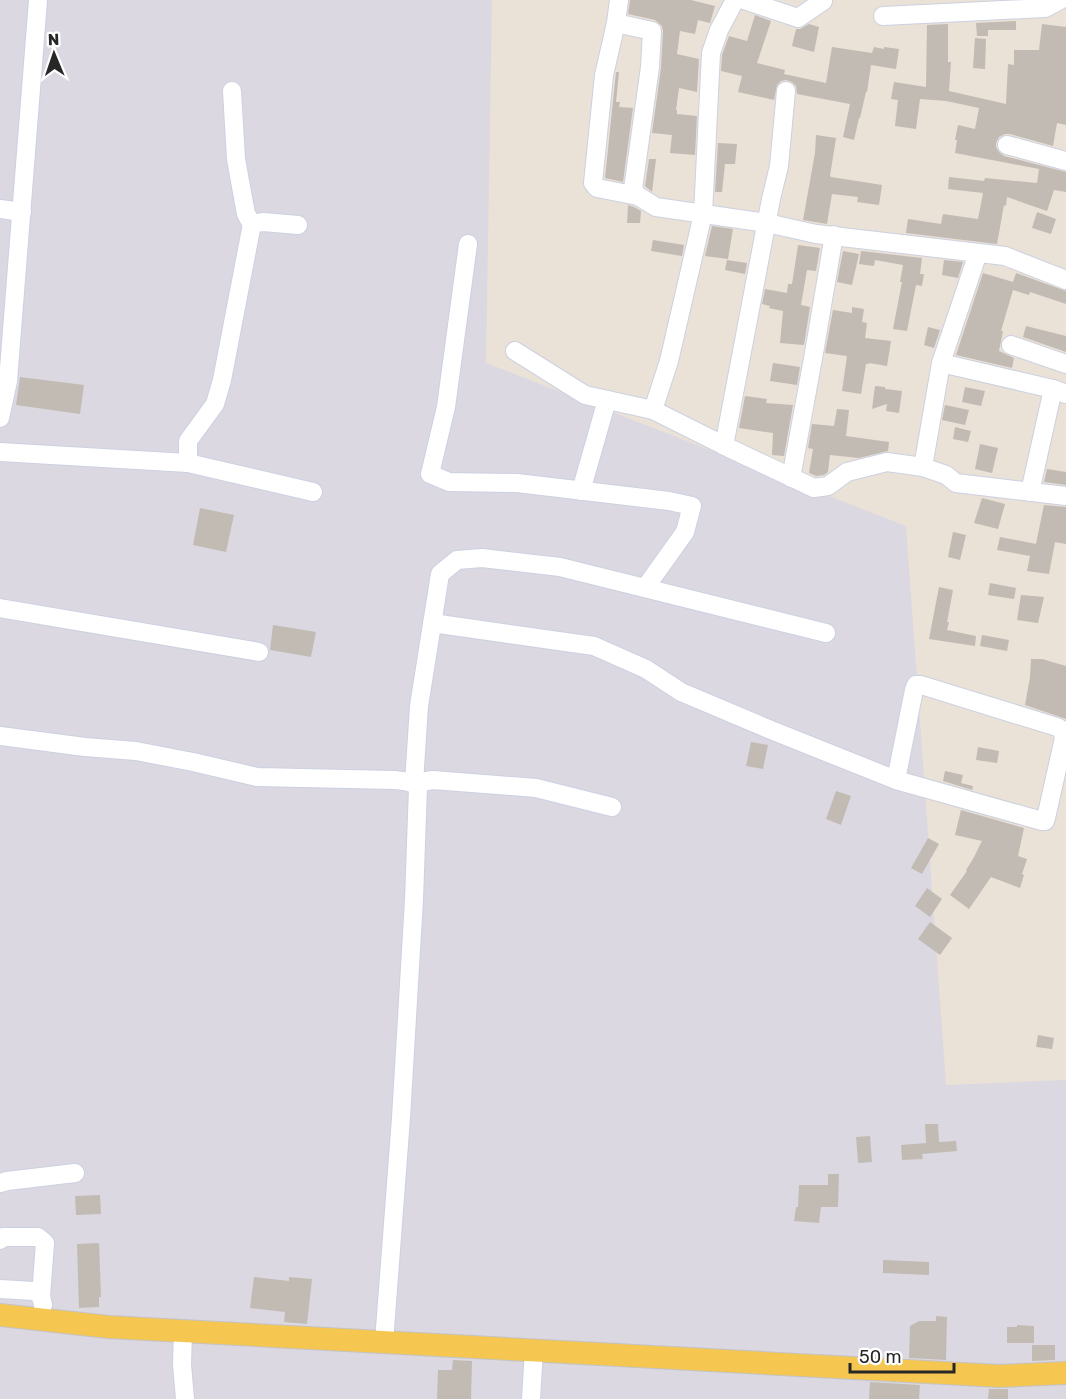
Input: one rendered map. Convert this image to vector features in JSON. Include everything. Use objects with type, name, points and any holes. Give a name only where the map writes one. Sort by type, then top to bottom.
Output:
[{"type":"main road","points":[[0,1315],[109,1327],[999,1376],[1066,1374]]},
{"type":"street","points":[[0,418],[8,381],[38,0]]},
{"type":"street","points":[[620,0],[604,75],[593,183],[597,188],[638,196],[656,207],[767,223],[816,234],[1005,256],[1066,280]]},
{"type":"street","points":[[653,410],[669,361],[703,214],[711,53],[719,30],[735,0]]},
{"type":"street","points":[[744,0],[798,18],[823,0]]},
{"type":"street","points":[[883,16],[1045,8],[1060,0]]},
{"type":"street","points":[[616,24],[652,31],[650,67],[633,189],[638,196]]},
{"type":"street","points":[[189,463],[188,441],[215,405],[222,380],[252,224],[246,214],[236,159],[232,91]]},
{"type":"street","points":[[724,446],[779,166],[786,91]]},
{"type":"street","points":[[1007,145],[1066,161]]},
{"type":"street","points":[[0,209],[22,212]]},
{"type":"street","points":[[252,224],[263,222],[298,225]]},
{"type":"street","points":[[791,478],[834,235]]},
{"type":"street","points":[[468,244],[446,407],[430,474],[449,482],[517,483],[669,501],[692,506],[685,532],[645,588]]},
{"type":"street","points":[[923,467],[941,363],[978,253]]},
{"type":"street","points":[[1011,345],[1066,364]]},
{"type":"street","points":[[515,351],[585,395],[653,410],[814,488],[828,486],[847,472],[887,462],[923,467],[946,475],[956,483],[1066,496]]},
{"type":"street","points":[[941,363],[1060,391],[1030,492]]},
{"type":"street","points":[[581,491],[607,400]]},
{"type":"street","points":[[0,452],[189,463],[313,492]]},
{"type":"street","points":[[384,1342],[415,890],[419,791],[414,783],[419,706],[440,573],[457,560],[482,558],[560,567],[826,633]]},
{"type":"street","points":[[0,608],[259,652]]},
{"type":"street","points":[[432,623],[594,646],[646,669],[681,692],[896,780],[1042,821],[1045,820],[1064,738],[1062,730],[1057,726],[916,685],[896,780]]},
{"type":"street","points":[[0,736],[136,751],[257,777],[395,780],[414,783],[433,780],[536,788],[612,807]]},
{"type":"street","points":[[0,1183],[75,1173]]},
{"type":"street","points":[[0,1240],[3,1237],[38,1237],[45,1243],[41,1296],[47,1320]]},
{"type":"street","points":[[0,1289],[34,1291],[41,1296]]},
{"type":"street","points":[[183,1331],[184,1399]]},
{"type":"street","points":[[531,1399],[534,1350]]},
{"type":"shaded area","points":[[0,0],[492,0],[486,363],[906,526],[946,1085],[1066,1080],[1066,1399],[0,1399]]},
{"type":"building","points":[[630,0],[691,0],[715,6],[710,23],[698,20],[695,34],[680,31],[677,54],[699,59],[697,92],[679,88],[676,110],[677,114],[697,116],[695,155],[670,153],[672,135],[652,133],[661,68],[663,31],[662,26],[655,20],[628,14]]},
{"type":"building","points":[[755,15],[771,21],[757,63],[785,70],[784,74],[826,83],[832,47],[872,53],[874,47],[899,49],[896,69],[871,65],[867,92],[854,140],[843,137],[850,104],[797,94],[796,86],[786,80],[777,85],[774,100],[738,92],[742,76],[721,71],[722,55],[729,36],[747,41]]},
{"type":"building","points":[[1016,21],[1016,30],[988,30],[988,36],[977,36],[976,23]]},
{"type":"building","points":[[809,24],[819,27],[814,52],[792,46],[796,29]]},
{"type":"building","points":[[948,24],[948,62],[951,62],[949,91],[1006,104],[1008,64],[1014,65],[1014,50],[1039,50],[1042,24],[1066,27],[1066,125],[1057,123],[1053,146],[1005,134],[999,137],[996,147],[1004,156],[1066,172],[1066,192],[1054,190],[1047,211],[1007,197],[997,244],[906,233],[908,219],[941,224],[943,214],[978,219],[983,193],[948,189],[949,177],[1037,183],[1039,169],[955,153],[958,125],[975,129],[979,108],[946,101],[920,99],[916,129],[895,126],[898,100],[891,99],[894,82],[926,87],[927,25]]},
{"type":"building","points":[[975,38],[986,39],[985,69],[973,68]]},
{"type":"building","points":[[616,72],[619,72],[616,102],[620,102],[619,107],[633,108],[623,182],[605,178]]},
{"type":"building","points":[[816,135],[836,138],[830,176],[882,185],[879,205],[857,202],[858,197],[832,194],[827,224],[803,220]]},
{"type":"building","points":[[718,143],[737,144],[735,164],[725,164],[722,192],[715,192]]},
{"type":"building","points":[[649,159],[656,159],[652,192],[645,186]]},
{"type":"building","points":[[628,205],[641,211],[640,223],[627,223]]},
{"type":"building","points":[[1037,212],[1056,219],[1051,234],[1032,228]]},
{"type":"building","points":[[712,226],[733,229],[728,259],[705,256]]},
{"type":"building","points":[[653,240],[684,245],[682,256],[651,251]]},
{"type":"building","points":[[798,245],[820,248],[816,271],[807,270],[801,305],[810,307],[804,345],[780,343],[783,311],[762,304],[765,289],[787,293],[788,284],[792,284]]},
{"type":"building","points":[[843,251],[859,254],[852,285],[837,282]]},
{"type":"building","points":[[861,251],[922,258],[920,274],[924,274],[922,286],[916,285],[907,331],[893,329],[903,265],[875,260],[874,266],[859,264]]},
{"type":"building","points":[[727,260],[747,263],[745,274],[725,270]]},
{"type":"building","points":[[944,260],[963,262],[958,278],[942,275]]},
{"type":"building","points":[[983,273],[1013,282],[1016,273],[1066,291],[1066,304],[1030,292],[1029,295],[1013,290],[1001,331],[1003,331],[999,351],[1014,358],[1012,368],[956,355]]},
{"type":"building","points":[[852,307],[864,309],[862,322],[867,323],[865,338],[891,341],[887,366],[866,364],[861,394],[842,391],[847,356],[825,353],[833,310],[852,313]]},
{"type":"building","points":[[1026,326],[1066,336],[1066,352],[1023,337]]},
{"type":"building","points":[[928,327],[940,330],[934,348],[924,345]]},
{"type":"building","points":[[773,363],[800,367],[797,385],[770,381]]},
{"type":"building","points":[[20,377],[84,385],[80,414],[16,405]]},
{"type":"building","points":[[875,386],[902,391],[899,413],[886,411],[887,404],[872,409]]},
{"type":"building","points":[[965,387],[985,391],[981,406],[962,402]]},
{"type":"building","points":[[745,396],[767,399],[766,403],[793,405],[784,456],[772,455],[773,433],[739,428]]},
{"type":"building","points":[[945,405],[969,410],[965,425],[942,420]]},
{"type":"building","points":[[837,409],[849,410],[846,436],[889,442],[888,451],[859,458],[830,455],[828,472],[816,476],[809,473],[813,449],[808,448],[812,424],[834,426]]},
{"type":"building","points":[[955,427],[971,431],[968,442],[953,439]]},
{"type":"building","points":[[980,444],[998,448],[992,473],[975,469]]},
{"type":"building","points":[[1047,469],[1066,472],[1066,485],[1044,482]]},
{"type":"building","points":[[982,498],[1005,504],[998,529],[974,523]]},
{"type":"building","points":[[1044,505],[1066,507],[1066,544],[1055,542],[1049,574],[1027,571],[1030,556],[997,550],[1000,537],[1036,544]]},
{"type":"building","points":[[200,508],[234,515],[226,552],[193,545]]},
{"type":"building","points":[[953,532],[966,535],[960,560],[948,557]]},
{"type":"building","points":[[990,583],[1016,588],[1014,599],[988,595]]},
{"type":"building","points":[[939,587],[953,590],[947,630],[976,636],[975,646],[929,639]]},
{"type":"building","points":[[1021,595],[1044,597],[1038,623],[1017,620]]},
{"type":"building","points":[[273,625],[316,632],[311,657],[270,650]]},
{"type":"building","points":[[982,635],[1009,640],[1007,651],[980,646]]},
{"type":"building","points":[[1031,659],[1042,659],[1066,666],[1066,719],[1025,705]]},
{"type":"building","points":[[751,742],[768,745],[763,769],[746,766]]},
{"type":"building","points":[[978,747],[999,751],[997,763],[976,760]]},
{"type":"building","points":[[945,771],[963,775],[961,783],[973,786],[972,790],[943,781]]},
{"type":"building","points":[[836,791],[851,796],[841,825],[826,819]]},
{"type":"building","points":[[961,810],[1024,828],[1018,856],[1027,859],[1020,888],[991,877],[969,909],[950,895],[967,871],[982,841],[955,835]]},
{"type":"building","points":[[928,838],[939,844],[922,874],[911,868]]},
{"type":"building","points":[[927,888],[942,899],[930,917],[915,906]]},
{"type":"building","points":[[930,922],[952,938],[940,955],[918,939]]},
{"type":"building","points":[[1038,1035],[1054,1038],[1052,1049],[1036,1047]]},
{"type":"building","points":[[925,1124],[938,1124],[939,1142],[956,1141],[957,1151],[922,1154],[923,1159],[902,1160],[901,1145],[926,1143]]},
{"type":"building","points":[[870,1136],[872,1162],[858,1163],[856,1137]]},
{"type":"building","points":[[828,1174],[839,1174],[838,1207],[821,1207],[819,1223],[794,1221],[796,1207],[798,1207],[799,1185],[828,1185]]},
{"type":"building","points":[[100,1195],[101,1214],[76,1215],[75,1196]]},
{"type":"building","points":[[99,1243],[101,1297],[99,1297],[99,1307],[79,1308],[77,1244]]},
{"type":"building","points":[[883,1260],[929,1262],[929,1275],[883,1273]]},
{"type":"building","points":[[254,1277],[289,1281],[289,1277],[312,1279],[307,1324],[284,1322],[285,1312],[250,1308]]},
{"type":"building","points":[[936,1316],[947,1317],[946,1360],[909,1358],[910,1326],[919,1321],[936,1321]]},
{"type":"building","points":[[1017,1325],[1034,1326],[1034,1343],[1007,1343],[1007,1327],[1017,1327]]},
{"type":"building","points":[[1032,1345],[1055,1345],[1055,1360],[1032,1361]]},
{"type":"building","points":[[453,1360],[472,1361],[471,1399],[437,1399],[438,1370],[452,1370]]},
{"type":"building","points":[[870,1382],[920,1385],[919,1399],[869,1399]]},
{"type":"building","points":[[989,1389],[1008,1389],[1008,1399],[988,1399]]}]
